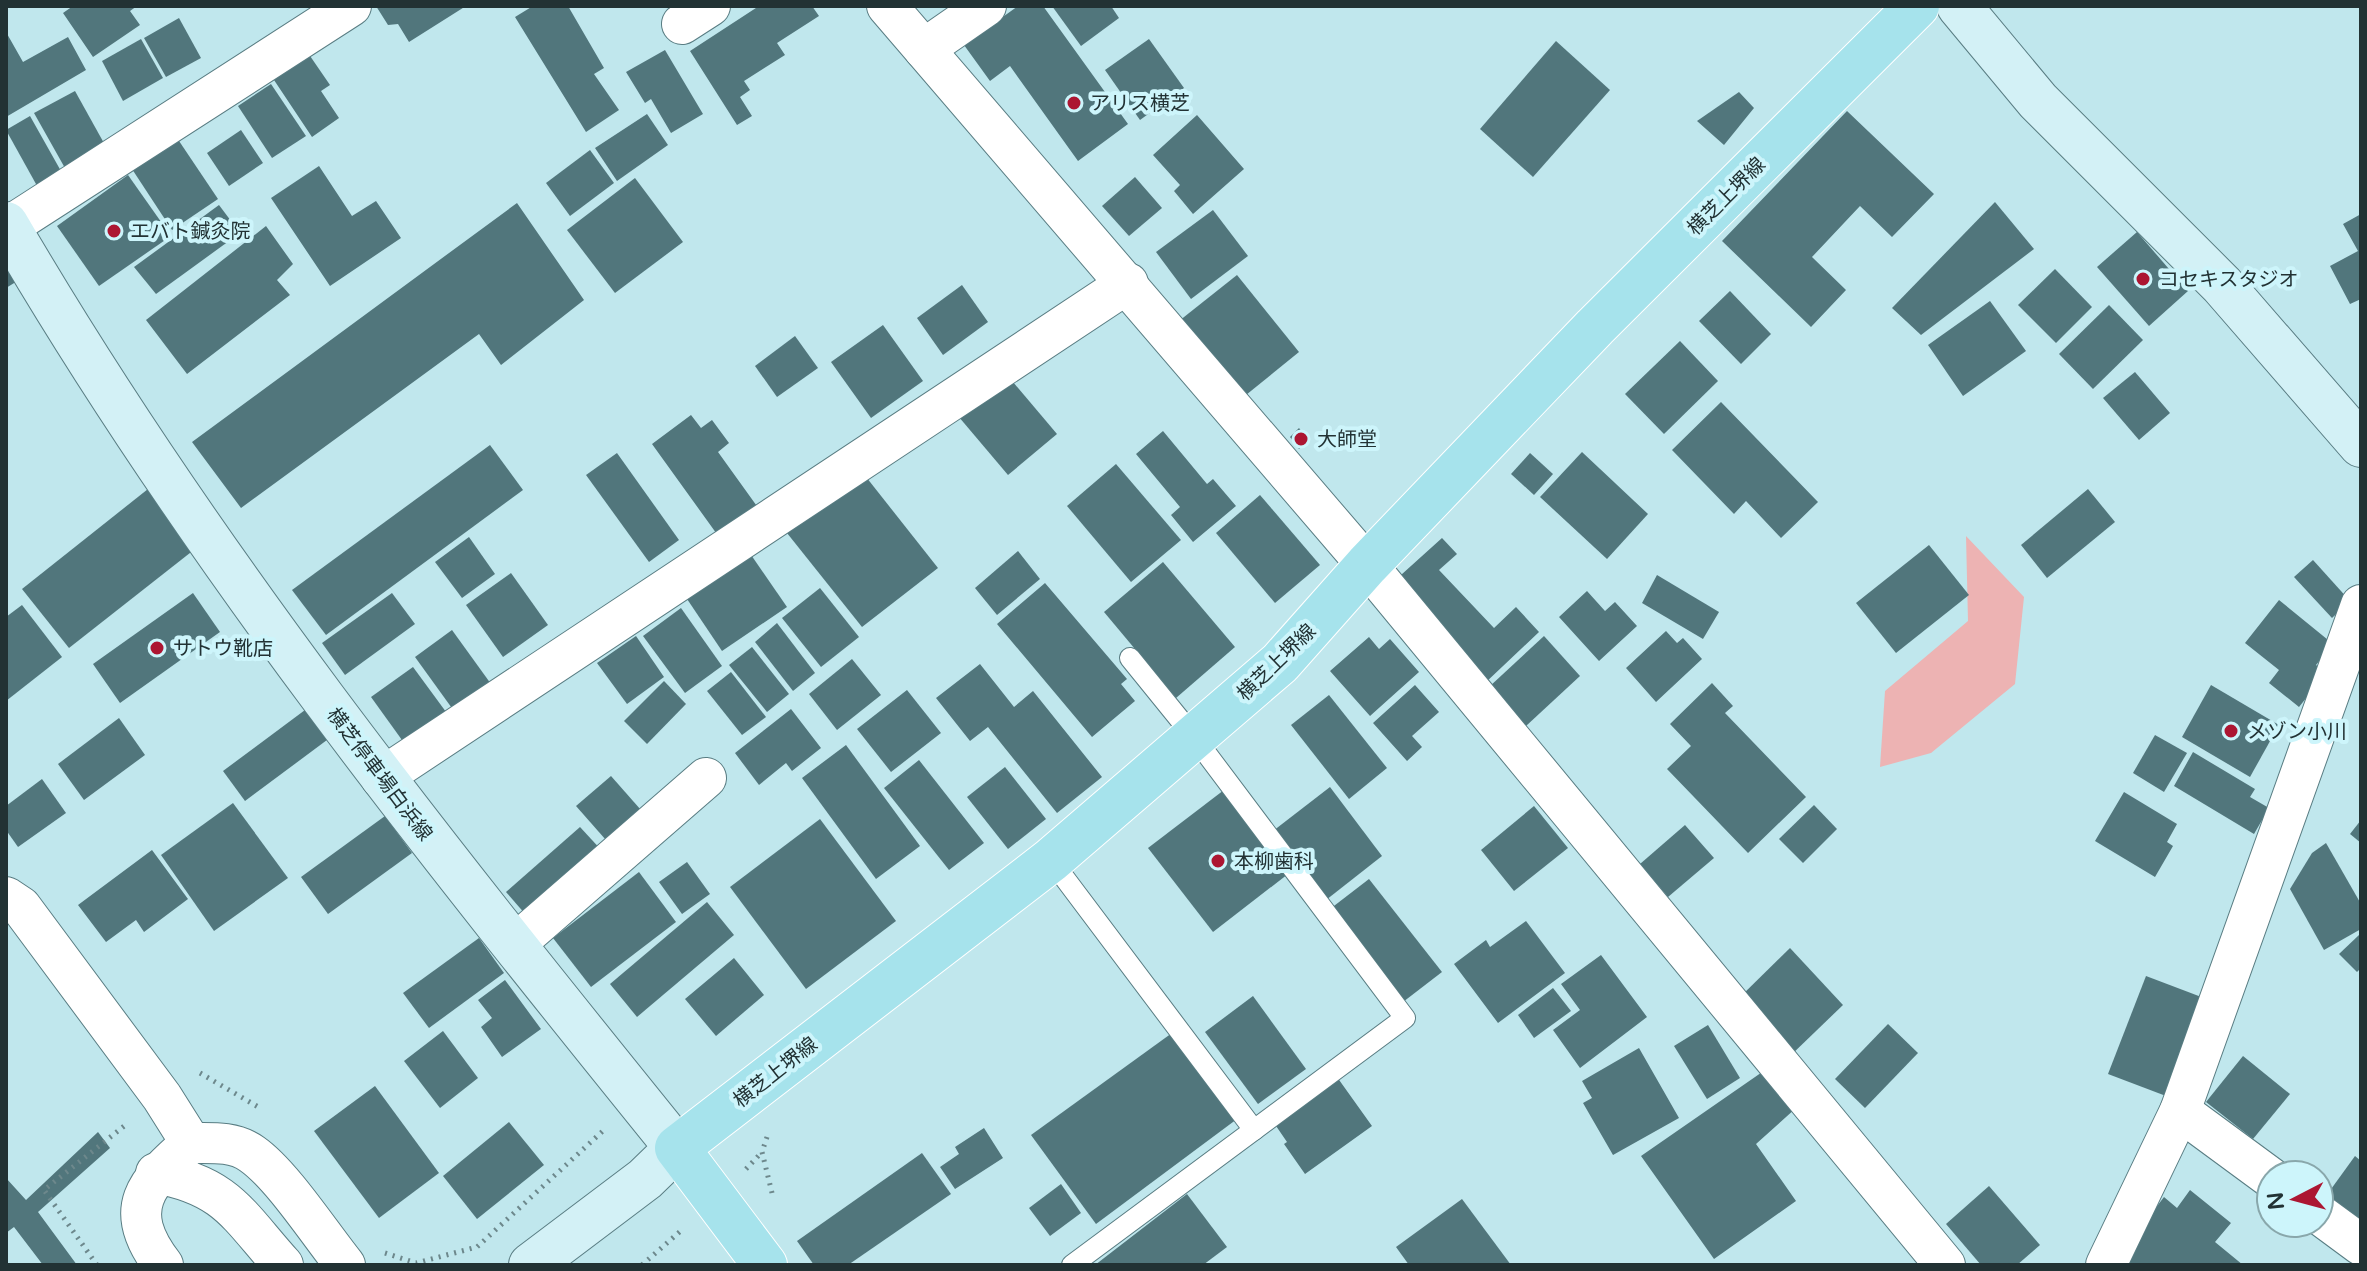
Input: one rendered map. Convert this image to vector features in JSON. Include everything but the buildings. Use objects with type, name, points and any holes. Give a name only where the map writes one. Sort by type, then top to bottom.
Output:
[{"type":"main road","name":"横芝上堺線","points":[[677,1148],[1051,860],[1280,663],[1367,565],[1595,327],[1917,6]]},
{"type":"main road","points":[[1959,6],[2038,101],[2222,285],[2361,445]]},
{"type":"main road","name":"横芝停車場白浜線","points":[[7,226],[134,435],[381,778],[677,1148]]},
{"type":"main road","points":[[531,1265],[645,1179],[677,1148],[765,1265]]},
{"type":"street","points":[[7,226],[351,6]]},
{"type":"street","points":[[924,49],[986,6]]},
{"type":"street","points":[[895,9],[924,49],[1367,565],[1945,1265]]},
{"type":"street","points":[[381,778],[1128,283]]},
{"type":"street","points":[[2106,1265],[2180,1111],[2361,605]]},
{"type":"street","points":[[514,945],[706,778]]},
{"type":"street","points":[[6,897],[21,907],[162,1097],[191,1143]]},
{"type":"street","points":[[2180,1111],[2255,1166]]},
{"type":"street","points":[[163,1265],[151,1249],[141,1225],[140,1199],[156,1173],[191,1143],[226,1144],[251,1153],[362,1258]]},
{"type":"street","points":[[156,1173],[191,1179],[220,1195],[283,1265]]},
{"type":"street","points":[[2335,1226],[2361,1245]]},
{"type":"lane","points":[[1072,1265],[1405,1018],[1194,737],[1130,658]]},
{"type":"lane","points":[[1051,860],[1254,1130]]},
{"type":"path","points":[[188,1078],[197,1072],[255,1102],[264,1114]]},
{"type":"path","points":[[362,1258],[416,1263],[477,1247],[638,1100]]},
{"type":"path","points":[[97,1265],[44,1190],[140,1115]]},
{"type":"path","points":[[772,1126],[762,1152],[776,1206]]},
{"type":"shaded area","points":[[1966,536],[2024,597],[2015,684],[1931,753],[1880,767],[1885,691],[1968,621]]},
{"type":"place","name":"アリス横芝","points":[[1074,103]]},
{"type":"place","name":"エバト鍼灸院","points":[[114,231]]},
{"type":"place","name":"コセキスタジオ","points":[[2143,279]]},
{"type":"place","name":"大師堂","points":[[1301,439]]},
{"type":"place","name":"サトウ靴店","points":[[157,648]]},
{"type":"place","name":"メゾン小川","points":[[2231,731]]},
{"type":"place","name":"本柳歯科","points":[[1218,861]]}]
